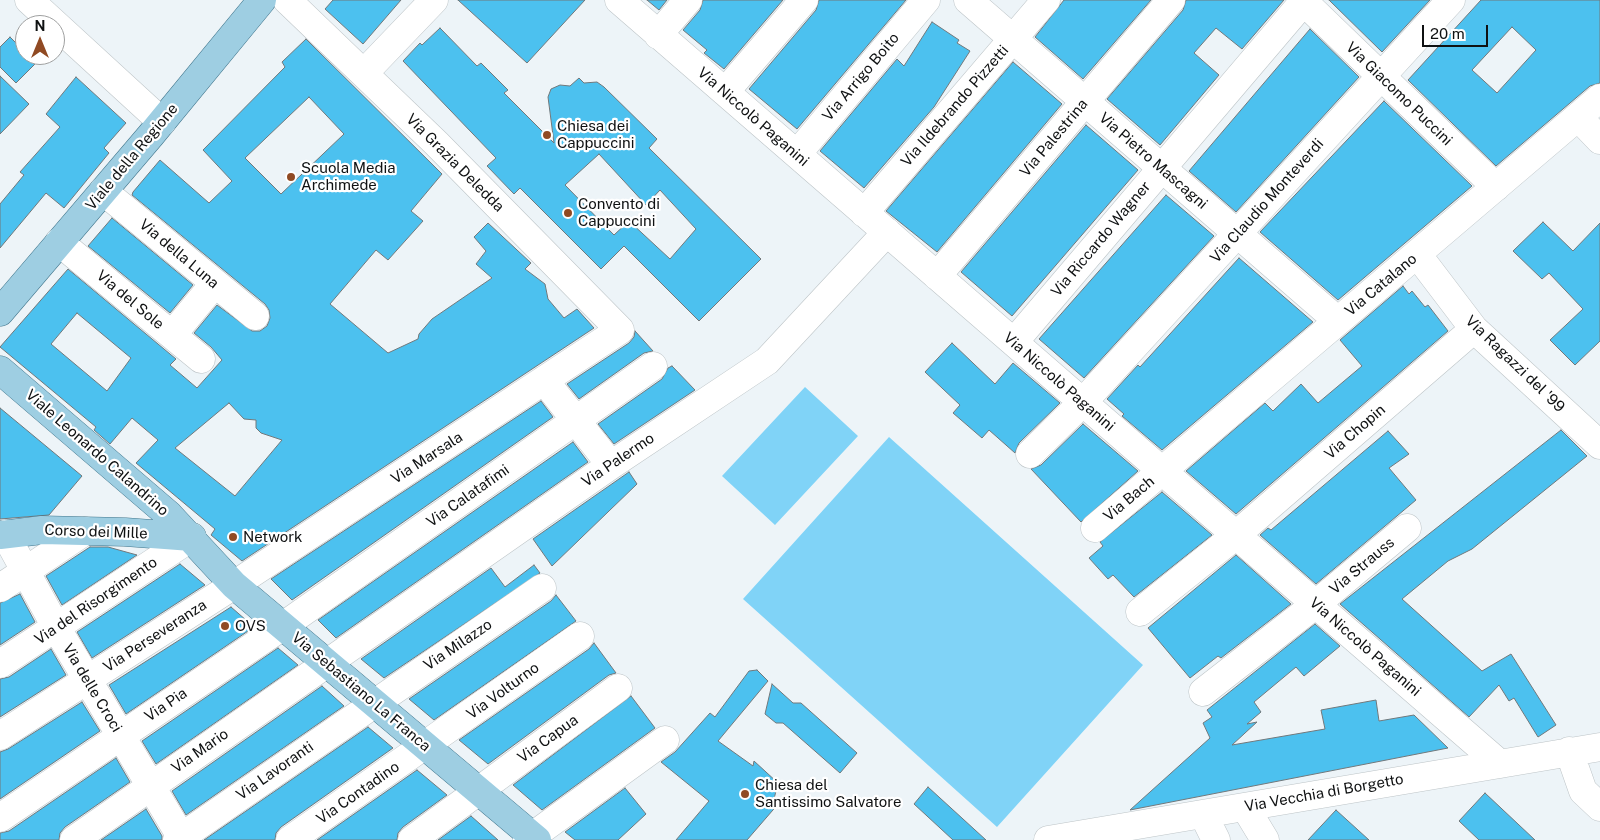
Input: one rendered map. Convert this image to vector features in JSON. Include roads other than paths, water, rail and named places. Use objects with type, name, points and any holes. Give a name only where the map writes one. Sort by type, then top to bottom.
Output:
[{"type":"main road","name":"Viale della Regione","points":[[0,312],[162,122],[262,0]]},
{"type":"main road","name":"Viale Leonardo Calandrino","points":[[0,370],[170,515],[192,537]]},
{"type":"main road","name":"Corso dei Mille","points":[[3,534],[42,530],[192,537]]},
{"type":"main road","name":"Via Sebastiano La Franca","points":[[192,537],[234,585],[478,790],[532,839]]},
{"type":"street","points":[[28,0],[162,122]]},
{"type":"street","name":"Via Grazia Deledda","points":[[287,0],[364,73],[620,330]]},
{"type":"street","points":[[364,73],[434,0]]},
{"type":"street","name":"Via Niccolò Paganini","points":[[618,0],[1500,764]]},
{"type":"street","points":[[658,35],[688,0]]},
{"type":"street","points":[[725,92],[804,0]]},
{"type":"street","name":"Via Arrigo Boito","points":[[797,154],[926,0]]},
{"type":"street","name":"Via Pietro Mascagni","points":[[968,0],[1338,321]]},
{"type":"street","name":"Via Ildebrando Pizzetti","points":[[864,213],[1046,0]]},
{"type":"street","name":"Via Palestrina","points":[[937,276],[1171,0]]},
{"type":"street","name":"Via Claudio Monteverdi","points":[[1030,454],[1082,402],[1451,0]]},
{"type":"street","name":"Via Giacomo Puccini","points":[[1304,1],[1496,187]]},
{"type":"street","name":"Via Riccardo Wagner","points":[[1014,342],[1304,1]]},
{"type":"street","name":"Via Catalano","points":[[1162,471],[1600,98]]},
{"type":"street","points":[[1578,117],[1600,140]]},
{"type":"street","name":"Via della Luna","points":[[103,191],[255,316]]},
{"type":"street","name":"Via Palermo","points":[[327,663],[611,465],[767,361],[887,232]]},
{"type":"street","name":"Via del Sole","points":[[59,242],[201,359]]},
{"type":"street","name":"Via Ragazzi del '99","points":[[1417,254],[1474,329],[1600,445]]},
{"type":"street","points":[[172,335],[215,283]]},
{"type":"street","name":"Via Chopin","points":[[1140,612],[1236,535],[1474,329]]},
{"type":"street","name":"Via Marsala","points":[[234,585],[620,330]]},
{"type":"street","name":"Via Calatafimi","points":[[283,626],[653,366]]},
{"type":"street","points":[[544,380],[611,465]]},
{"type":"street","name":"Via Bach","points":[[1095,528],[1162,471]]},
{"type":"street","name":"Via Strauss","points":[[1203,692],[1316,604],[1407,528]]},
{"type":"street","points":[[0,588],[84,531]]},
{"type":"street","name":"Via delle Croci","points":[[3,534],[56,628],[152,786],[180,839]]},
{"type":"street","name":"Via del Risorgimento","points":[[0,664],[192,537]]},
{"type":"street","name":"Via Perseveranza","points":[[0,736],[234,585]]},
{"type":"street","name":"Via Milazzo","points":[[374,703],[542,588]]},
{"type":"street","name":"Via Pia","points":[[0,818],[283,626]]},
{"type":"street","name":"Via Volturno","points":[[426,746],[580,636]]},
{"type":"street","name":"Via Mario","points":[[74,840],[327,663]]},
{"type":"street","name":"Via Capua","points":[[412,840],[618,688]]},
{"type":"street","name":"Via Lavoranti","points":[[180,839],[374,703]]},
{"type":"street","points":[[532,839],[665,740]]},
{"type":"street","name":"Via Contadino","points":[[290,840],[426,746]]},
{"type":"street","name":"Via Vecchia di Borgetto","points":[[1048,840],[1600,746]]},
{"type":"street","points":[[1570,751],[1583,791],[1600,807]]},
{"type":"street","points":[[1244,807],[1265,840]]},
{"type":"street","points":[[1203,814],[1216,840]]},
{"type":"place","name":"Chiesa dei Cappuccini","points":[[547,135]]},
{"type":"place","name":"Scuola Media Archimede","points":[[291,177]]},
{"type":"place","name":"Convento di Cappuccini","points":[[568,213]]},
{"type":"place","name":"Network","points":[[233,537]]},
{"type":"place","name":"OVS","points":[[225,626]]},
{"type":"place","name":"Chiesa del Santissimo Salvatore","points":[[745,794]]}]
